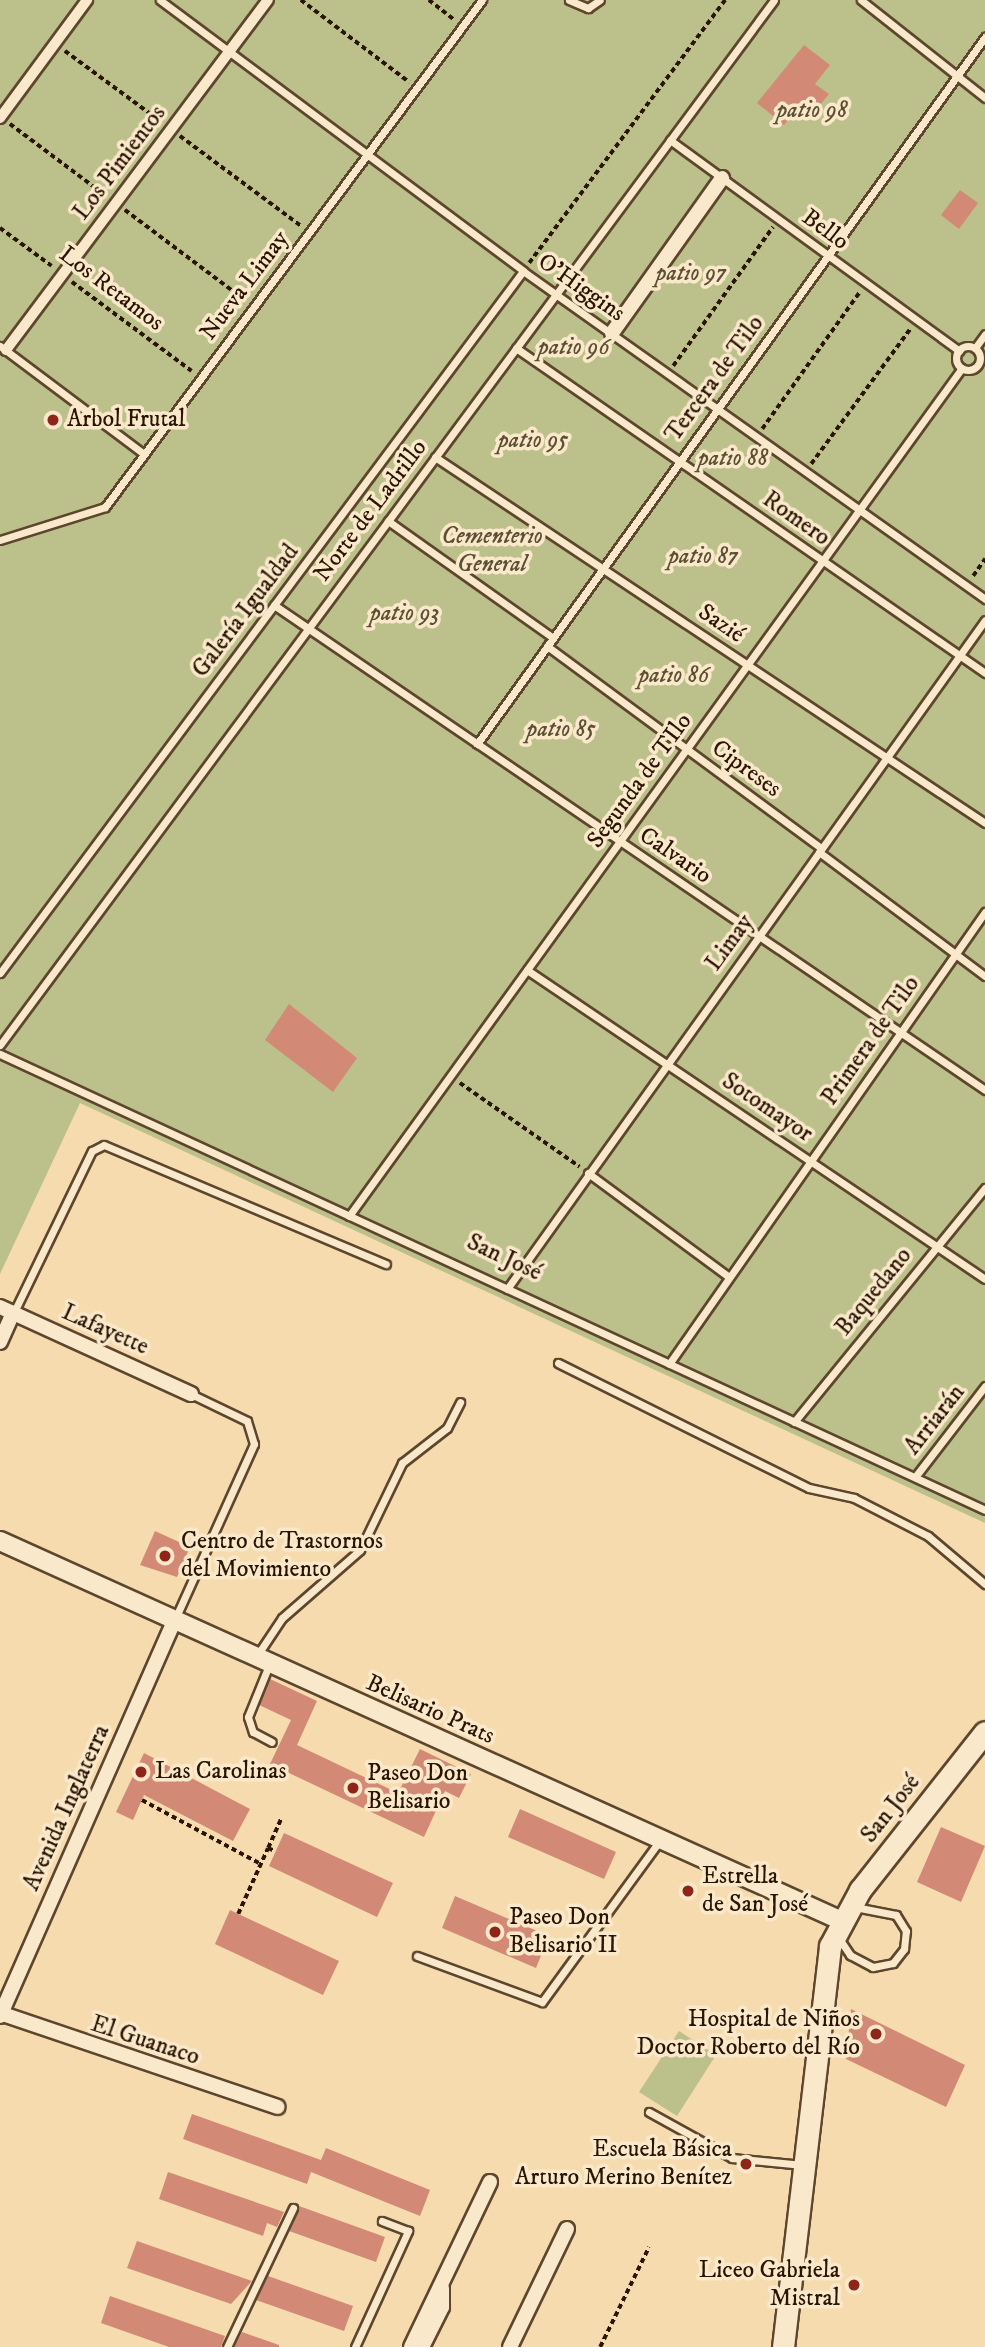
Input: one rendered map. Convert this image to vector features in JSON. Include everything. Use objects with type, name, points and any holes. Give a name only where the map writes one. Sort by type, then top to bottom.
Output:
[{"type":"main road","name":"San José","points":[[783,2347],[823,1971],[842,1921],[985,1732]]},
{"type":"street","points":[[0,118],[87,0]]},
{"type":"street","name":"Los Pimientos","points":[[3,348],[63,275],[268,0]]},
{"type":"street","points":[[612,334],[722,178]]},
{"type":"street","points":[[0,1342],[7,1310]]},
{"type":"street","name":"Lafayette","points":[[7,1310],[191,1394]]},
{"type":"street","name":"Belisario Prats","points":[[0,1541],[175,1619],[262,1662],[842,1921]]},
{"type":"street","name":"Avenida Inglaterra","points":[[0,2014],[175,1619]]},
{"type":"street","name":"El Guanaco","points":[[0,2014],[278,2107]]},
{"type":"street","points":[[411,2347],[428,2303],[442,2288],[490,2182]]},
{"type":"street","points":[[510,2347],[567,2229]]},
{"type":"street","points":[[422,2347],[442,2307],[442,2288]]},
{"type":"lane","name":"O'Higgins","points":[[160,0],[523,271],[985,599]]},
{"type":"lane","name":"Nueva Limay","points":[[0,540],[105,507],[482,0]]},
{"type":"lane","points":[[569,0],[587,8],[600,0]]},
{"type":"lane","name":"Norte de Ladrillo","points":[[0,1045],[774,0]]},
{"type":"lane","points":[[861,0],[985,98]]},
{"type":"lane","name":"Tercera de Tilo","points":[[477,744],[985,37]]},
{"type":"lane","name":"Bello","points":[[670,140],[958,351]]},
{"type":"lane","name":"Galería Igualdad","points":[[0,973],[523,271]]},
{"type":"lane","points":[[985,334],[975,348],[977,366],[985,373]]},
{"type":"lane","points":[[3,348],[144,454]]},
{"type":"lane","name":"Romero","points":[[516,348],[985,673]]},
{"type":"lane","points":[[975,348],[958,351],[962,368],[977,366]]},
{"type":"lane","name":"Segunda de TIlo","points":[[349,1216],[962,368]]},
{"type":"lane","name":"Sazié","points":[[435,457],[985,823]]},
{"type":"lane","points":[[388,521],[553,638]]},
{"type":"lane","name":"Calvario","points":[[274,605],[985,1090]]},
{"type":"lane","name":"Limay","points":[[507,1289],[985,620]]},
{"type":"lane","name":"Cipreses","points":[[547,646],[687,748],[985,976]]},
{"type":"lane","name":"Primera de Tilo","points":[[669,1364],[985,912]]},
{"type":"lane","name":"Sotomayor","points":[[527,970],[985,1279]]},
{"type":"lane","name":"San José","points":[[0,1054],[985,1510]]},
{"type":"lane","points":[[7,1310],[92,1151],[104,1145],[386,1264]]},
{"type":"lane","points":[[588,1173],[729,1277]]},
{"type":"lane","name":"Baquedano","points":[[794,1422],[985,1188]]},
{"type":"lane","points":[[558,1363],[808,1488],[854,1498],[928,1536],[985,1584]]},
{"type":"lane","name":"Arriarán","points":[[915,1478],[985,1386]]},
{"type":"lane","points":[[175,1619],[254,1444],[247,1421],[191,1394]]},
{"type":"lane","points":[[272,1742],[253,1731],[247,1717],[262,1662],[282,1618],[360,1550],[397,1470],[447,1428],[460,1402]]},
{"type":"lane","points":[[417,1956],[542,2002],[660,1840]]},
{"type":"lane","points":[[896,1915],[906,1931],[904,1949],[893,1963],[873,1967],[850,1955],[842,1921],[896,1915]]},
{"type":"lane","points":[[649,2112],[732,2158],[804,2165]]},
{"type":"lane","points":[[227,2347],[293,2208]]},
{"type":"lane","points":[[355,2347],[408,2231],[382,2221]]},
{"type":"path","points":[[301,0],[417,88]]},
{"type":"path","points":[[429,0],[463,26]]},
{"type":"path","points":[[523,271],[725,0]]},
{"type":"path","points":[[667,373],[778,220]]},
{"type":"path","name":"Los Retamos","points":[[0,228],[201,377]]},
{"type":"path","points":[[757,437],[866,283]]},
{"type":"path","points":[[806,472],[916,321]]},
{"type":"path","points":[[966,586],[985,559]]},
{"type":"path","points":[[450,1076],[588,1173]]},
{"type":"path","points":[[142,1800],[261,1864]]},
{"type":"path","points":[[237,1914],[282,1819]]},
{"type":"path","points":[[268,1848],[275,1851]]},
{"type":"path","points":[[600,2347],[649,2246]]},
{"type":"green space","name":"Cementerio General","points":[[0,0],[985,0],[985,1523],[80,1103],[0,1274]]},
{"type":"green space","points":[[679,2031],[716,2055],[677,2116],[639,2092]]},
{"type":"building","points":[[804,45],[830,65],[815,84],[829,94],[809,118],[797,109],[784,125],[757,103]]},
{"type":"building","points":[[960,190],[978,203],[959,229],[941,215]]},
{"type":"building","points":[[289,1004],[357,1058],[333,1092],[265,1040]]},
{"type":"building","name":"Centro de Trastornos del Movimiento","points":[[155,1531],[190,1547],[177,1577],[140,1565]]},
{"type":"building","points":[[270,1679],[317,1701],[297,1745],[398,1793],[420,1749],[471,1774],[459,1798],[445,1791],[424,1837],[270,1764],[291,1720],[259,1705]]},
{"type":"building","points":[[144,1753],[250,1809],[233,1841],[144,1795],[133,1820],[116,1812]]},
{"type":"building","name":"Paseo Don Belisario II","points":[[520,1809],[616,1852],[604,1879],[508,1837]]},
{"type":"building","points":[[941,1827],[985,1846],[961,1902],[917,1882]]},
{"type":"building","points":[[284,1833],[393,1883],[377,1917],[269,1866]]},
{"type":"building","name":"Paseo Don Belisario II","points":[[455,1896],[549,1936],[536,1968],[442,1928]]},
{"type":"building","points":[[230,1910],[339,1961],[323,1995],[215,1944]]},
{"type":"building","name":"Hospital de Niños Doctor Roberto del Río","points":[[851,2009],[965,2065],[946,2107],[846,2059]]},
{"type":"building","points":[[192,2114],[321,2160],[326,2148],[430,2190],[420,2216],[311,2172],[307,2184],[183,2139]]},
{"type":"building","points":[[168,2172],[284,2212],[277,2227],[267,2223],[263,2236],[159,2199]]},
{"type":"building","points":[[299,2206],[385,2237],[376,2262],[289,2231]]},
{"type":"building","points":[[137,2241],[252,2281],[231,2304],[127,2268]]},
{"type":"building","points":[[268,2276],[353,2306],[344,2331],[256,2300]]},
{"type":"building","points":[[110,2296],[225,2336],[221,2347],[169,2347],[101,2323]]},
{"type":"building","points":[[242,2332],[279,2345],[279,2347],[234,2347]]},
{"type":"place","name":"Arbol Frutal","points":[[53,420]]},
{"type":"place","name":"Centro de Trastornos del Movimiento","points":[[165,1556]]},
{"type":"place","name":"Las Carolinas","points":[[141,1772]]},
{"type":"place","name":"Paseo Don Belisario","points":[[353,1788]]},
{"type":"place","name":"Estrella de San José","points":[[688,1891]]},
{"type":"place","name":"Paseo Don Belisario II","points":[[495,1932]]},
{"type":"place","name":"Hospital de Niños Doctor Roberto del Río","points":[[876,2034]]},
{"type":"place","name":"Escuela Básica Arturo Merino Benítez","points":[[746,2164]]},
{"type":"place","name":"Liceo Gabriela Mistral","points":[[854,2285]]},
{"type":"park label","name":"patio 98","points":[[812,111]]},
{"type":"park label","name":"patio 97","points":[[691,274]]},
{"type":"park label","name":"patio 96","points":[[574,348]]},
{"type":"park label","name":"patio 95","points":[[533,441]]},
{"type":"park label","name":"patio 88","points":[[733,459]]},
{"type":"park label","name":"patio 87","points":[[703,557]]},
{"type":"park label","name":"patio 93","points":[[405,614]]},
{"type":"park label","name":"patio 86","points":[[674,676]]},
{"type":"park label","name":"patio 85","points":[[561,730]]}]
